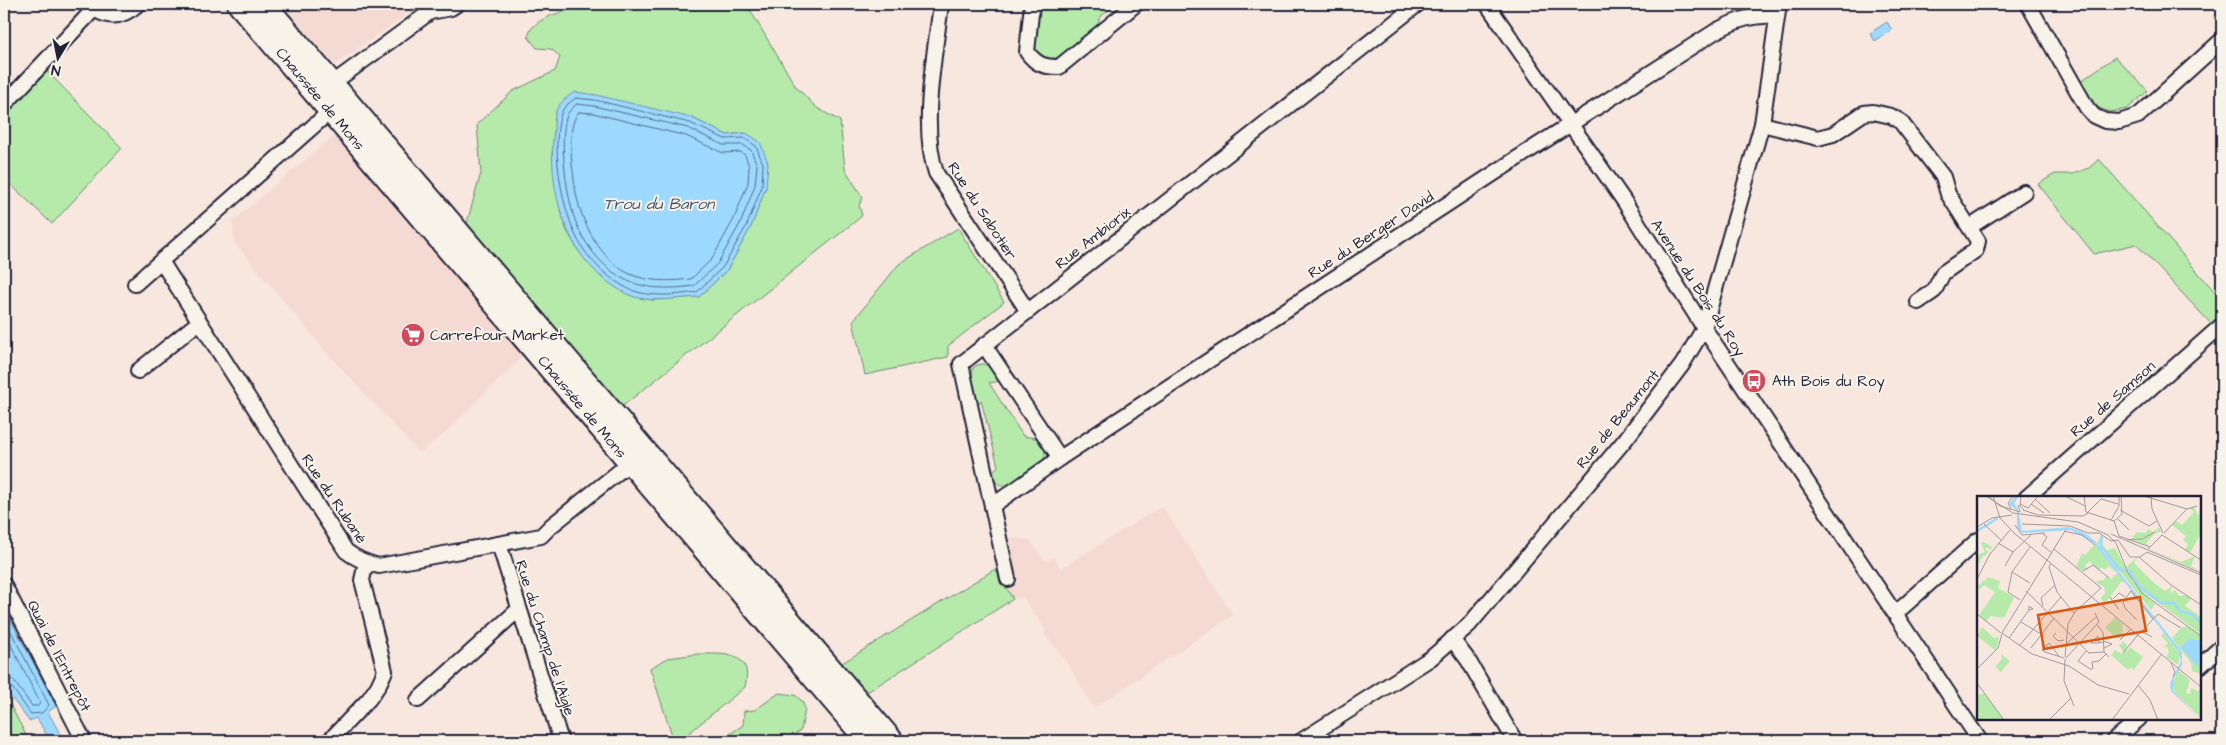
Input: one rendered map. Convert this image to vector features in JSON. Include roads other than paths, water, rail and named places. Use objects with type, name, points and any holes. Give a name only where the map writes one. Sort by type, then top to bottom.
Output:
[{"type":"main road","name":"Chaussée de Mons","points":[[239,4],[331,97],[637,457],[868,741]]},
{"type":"main road","name":"Chaussée de Mons","points":[[264,4],[331,97]]},
{"type":"main road","name":"Chaussée de Mons","points":[[637,457],[892,741]]},
{"type":"street","points":[[4,105],[91,6],[112,16],[128,13],[138,4]]},
{"type":"street","points":[[135,284],[331,97],[430,12],[451,8],[457,4]]},
{"type":"street","name":"Rue du Sabotier","points":[[941,4],[928,124],[931,158],[936,173],[1027,310]]},
{"type":"street","points":[[1032,4],[1027,52],[1034,62],[1045,67],[1058,67],[1136,4]]},
{"type":"street","name":"Rue Ambiorix","points":[[1008,579],[961,364],[1027,310],[1418,4]]},
{"type":"street","name":"Avenue du Bois du Roy","points":[[1487,4],[1624,201],[1704,328],[1980,741]]},
{"type":"street","points":[[2028,4],[2088,108],[2100,120],[2112,122],[2138,116],[2222,40]]},
{"type":"street","name":"Rue du Berger David","points":[[992,506],[1060,458],[1570,125],[1735,20],[1764,15],[1778,10]]},
{"type":"street","name":"Rue de Beaumont","points":[[1301,741],[1431,658],[1469,625],[1625,440],[1682,365],[1704,328],[1762,124],[1778,10]]},
{"type":"street","points":[[1762,124],[1818,138],[1833,134],[1864,113],[1873,112],[1891,116],[1900,121],[1943,177],[1948,194],[1978,240],[1976,250],[1943,273],[1934,291],[1918,302]]},
{"type":"street","points":[[1970,227],[2024,192]]},
{"type":"street","name":"Rue du Rubané","points":[[160,261],[346,550],[355,558],[366,563],[379,566],[541,536],[637,457]]},
{"type":"street","points":[[138,371],[199,322]]},
{"type":"street","name":"Rue de Samson","points":[[2028,496],[2222,325]]},
{"type":"street","points":[[984,345],[1060,458]]},
{"type":"street","points":[[1896,613],[1977,541]]},
{"type":"street","name":"Rue du Champ de l'Aigle","points":[[499,544],[518,610],[561,741]]},
{"type":"street","points":[[329,741],[369,698],[378,686],[385,671],[362,580],[366,563]]},
{"type":"street","name":"Quai de l'Entrepôt","points":[[4,585],[84,741]]},
{"type":"street","points":[[418,700],[518,610]]},
{"type":"street","points":[[1452,640],[1468,660],[1515,741]]},
{"type":"street","points":[[2201,665],[2222,646]]},
{"type":"street","points":[[2113,741],[2138,720]]},
{"type":"water","points":[[1887,22],[1892,30],[1875,41],[1870,33]]},
{"type":"water","name":"Trou du Baron","points":[[575,92],[596,95],[692,118],[727,135],[746,133],[760,142],[768,163],[766,187],[751,227],[727,270],[699,297],[653,300],[627,294],[599,274],[577,248],[559,206],[553,160],[556,111],[564,100]]},
{"type":"water","points":[[4,607],[56,706],[48,712],[64,741],[50,741],[37,718],[29,721],[10,696],[4,684]]},
{"type":"place","name":"Carrefour Market","points":[[413,335]]},
{"type":"place","name":"Ath Bois du Roy","points":[[1754,381]]}]
